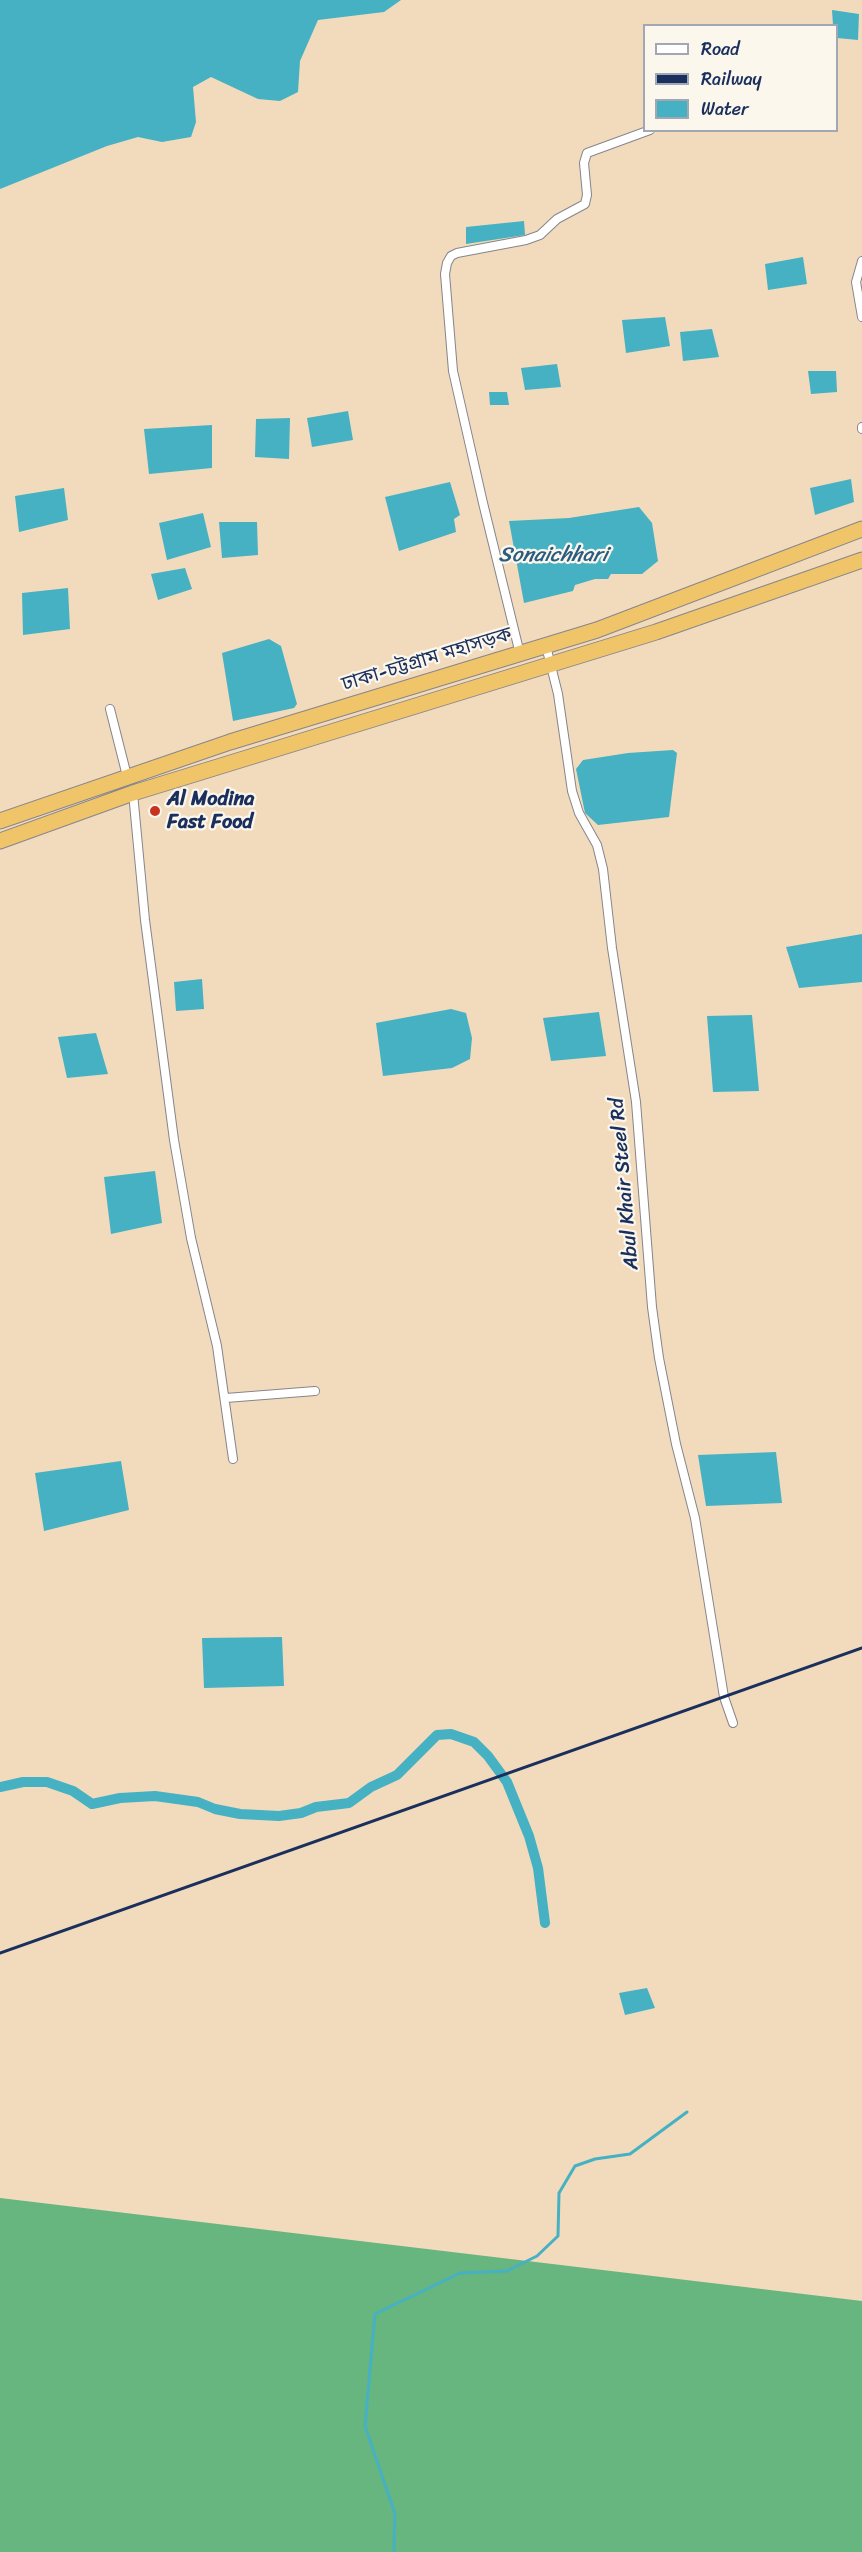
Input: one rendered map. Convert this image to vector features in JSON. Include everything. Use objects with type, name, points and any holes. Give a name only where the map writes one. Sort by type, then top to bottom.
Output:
[{"type":"highway","name":"ঢাকা-চট্টগ্রাম মহাসড়ক","points":[[0,821],[127,776],[452,673],[597,630],[862,529]]},
{"type":"highway","name":"ঢাকা-চট্টগ্রাম মহাসড়ক","points":[[0,841],[133,793],[676,625],[862,560]]},
{"type":"highway","points":[[667,603],[676,625]]},
{"type":"street","points":[[520,654],[453,371],[445,274],[447,263],[451,256],[457,253],[526,240],[540,235],[557,219],[585,204],[587,195],[584,163],[587,153],[645,132]]},
{"type":"street","points":[[862,261],[856,282],[862,317]]},
{"type":"street","name":"Abul Khair Steel Rd","points":[[546,646],[552,663],[572,791],[579,813],[597,845],[603,869],[612,948],[636,1102],[651,1307],[676,1444],[695,1518],[724,1697],[733,1723]]},
{"type":"street","points":[[110,709],[127,776]]},
{"type":"street","points":[[133,793],[145,920],[174,1140],[191,1238],[218,1346],[233,1459]]},
{"type":"street","points":[[226,1398],[315,1391]]},
{"type":"green space","points":[[0,2198],[862,2301],[862,2552],[0,2552]]},
{"type":"water","points":[[0,0],[401,0],[384,12],[318,20],[300,61],[298,92],[280,101],[258,99],[211,77],[193,87],[196,122],[191,137],[162,142],[138,137],[107,146],[0,189]]},
{"type":"water","points":[[832,10],[859,14],[858,40],[838,38],[838,24],[833,24]]},
{"type":"water","points":[[524,221],[525,235],[466,244],[466,227]]},
{"type":"water","points":[[803,257],[807,284],[768,290],[765,264]]},
{"type":"water","points":[[665,317],[670,346],[626,353],[622,320]]},
{"type":"water","points":[[712,329],[719,357],[683,361],[680,332]]},
{"type":"water","points":[[557,364],[561,387],[525,390],[521,368]]},
{"type":"water","points":[[808,371],[836,371],[837,392],[811,394]]},
{"type":"water","points":[[489,392],[507,392],[509,405],[490,405]]},
{"type":"water","points":[[348,411],[353,440],[312,447],[307,418]]},
{"type":"water","points":[[290,418],[289,459],[255,457],[256,419]]},
{"type":"water","points":[[212,425],[212,468],[149,474],[144,429]]},
{"type":"water","points":[[851,479],[854,502],[815,515],[810,488]]},
{"type":"water","points":[[450,482],[460,515],[454,519],[456,532],[399,551],[385,497]]},
{"type":"water","points":[[64,488],[68,520],[19,532],[15,496]]},
{"type":"water","name":"Sonaichhari","points":[[639,507],[652,523],[658,561],[642,574],[611,574],[608,579],[595,579],[575,585],[573,591],[524,603],[509,521],[569,518]]},
{"type":"water","points":[[203,513],[211,547],[167,560],[159,523]]},
{"type":"water","points":[[219,522],[257,522],[258,555],[222,558]]},
{"type":"water","points":[[185,568],[192,589],[158,600],[151,574]]},
{"type":"water","points":[[68,588],[70,629],[23,635],[22,593]]},
{"type":"water","points":[[269,639],[281,646],[297,704],[294,708],[233,721],[222,653]]},
{"type":"water","points":[[673,750],[677,753],[669,817],[598,825],[585,813],[576,769],[583,760],[628,753]]},
{"type":"water","points":[[862,934],[862,982],[799,988],[786,947]]},
{"type":"water","points":[[202,979],[204,1009],[176,1011],[174,982]]},
{"type":"water","points":[[451,1009],[466,1013],[472,1038],[470,1059],[452,1068],[383,1076],[376,1023]]},
{"type":"water","points":[[599,1012],[606,1056],[551,1061],[543,1018]]},
{"type":"water","points":[[752,1015],[759,1091],[713,1092],[707,1016]]},
{"type":"water","points":[[96,1033],[108,1074],[67,1078],[58,1037]]},
{"type":"water","points":[[155,1171],[162,1223],[111,1234],[104,1177]]},
{"type":"water","points":[[776,1452],[782,1503],[706,1506],[698,1455]]},
{"type":"water","points":[[121,1461],[129,1510],[44,1531],[35,1473]]},
{"type":"water","points":[[282,1637],[284,1686],[204,1688],[202,1638]]},
{"type":"water","points":[[647,1988],[655,2008],[625,2015],[619,1993]]},
{"type":"waterway","points":[[0,1787],[23,1782],[47,1782],[73,1791],[92,1804],[120,1798],[155,1796],[198,1802],[215,1809],[240,1814],[279,1816],[301,1813],[316,1807],[349,1803],[371,1787],[397,1775],[437,1735],[451,1734],[474,1742],[488,1756],[507,1782],[529,1836],[538,1868],[545,1923]]},
{"type":"waterway","points":[[394,2552],[395,2514],[365,2426],[375,2314],[460,2273],[507,2271],[537,2256],[558,2236],[559,2193],[575,2166],[595,2159],[630,2154],[687,2112]]},
{"type":"railway","points":[[0,1953],[862,1648]]},
{"type":"place","name":"Al Modina Fast Food","points":[[155,811]]}]
